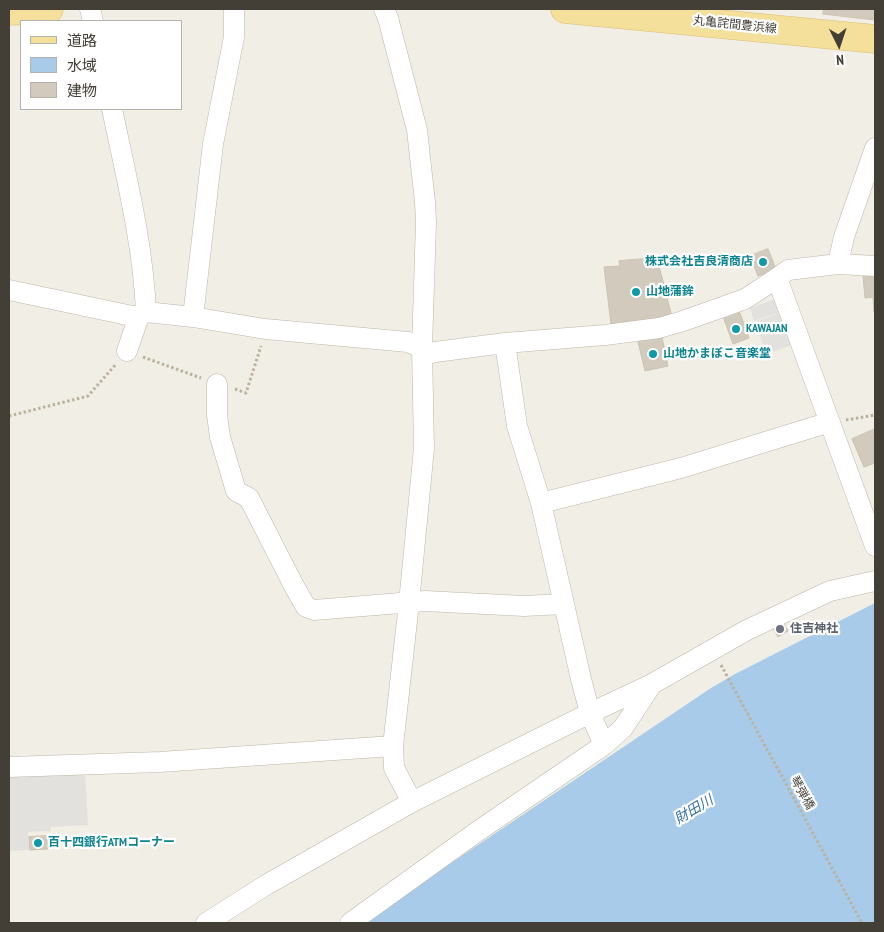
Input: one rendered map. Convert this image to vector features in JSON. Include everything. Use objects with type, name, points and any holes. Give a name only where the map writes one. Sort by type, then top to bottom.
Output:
[{"type":"main road","points":[[9,11],[49,9]]},
{"type":"main road","name":"丸亀詫間豊浜線","points":[[565,9],[875,39]]},
{"type":"street","points":[[193,318],[213,144],[234,37],[234,9]]},
{"type":"street","points":[[384,9],[417,130],[425,202],[424,448],[409,603],[392,746],[394,768],[412,802]]},
{"type":"street","points":[[112,110],[135,219],[145,284],[143,314],[127,351]]},
{"type":"street","points":[[838,264],[844,237],[875,148]]},
{"type":"street","points":[[9,290],[132,316],[143,314],[193,318],[265,329],[408,342],[423,352],[436,352],[505,343],[605,335],[659,328],[745,299],[788,270],[838,264],[875,266]]},
{"type":"street","points":[[777,278],[875,546]]},
{"type":"street","points":[[505,343],[518,426],[541,503],[590,713],[604,745]]},
{"type":"street","points":[[217,384],[217,415],[220,437],[236,490],[249,498],[306,607],[314,610],[425,601],[524,606],[564,604]]},
{"type":"street","points":[[541,503],[681,468],[830,422]]},
{"type":"street","points":[[206,923],[266,885],[412,802],[652,684],[747,630],[830,592],[875,581]]},
{"type":"street","points":[[350,923],[478,831],[604,745],[622,728],[652,684]]},
{"type":"street","points":[[9,767],[160,762],[392,746]]},
{"type":"path","points":[[9,416],[88,396],[127,351]]},
{"type":"path","points":[[830,422],[875,415]]},
{"type":"path","name":"琴弾橋","points":[[726,672],[862,923]]},
{"type":"shaded area","points":[[776,299],[781,312],[754,321],[750,308]]},
{"type":"shaded area","points":[[782,312],[793,345],[766,354],[755,322]]},
{"type":"shaded area","points":[[85,769],[88,825],[51,827],[51,831],[28,832],[29,850],[9,851],[9,773]]},
{"type":"water","name":"財田川","points":[[875,603],[875,923],[362,923],[711,688]]},
{"type":"building","points":[[824,9],[875,9],[875,20],[823,14]]},
{"type":"building","name":"株式会社吉良清商店","points":[[768,249],[776,269],[758,276],[750,256]]},
{"type":"building","name":"山地蒲鉾","points":[[657,258],[672,317],[611,324],[604,267],[620,266],[619,261]]},
{"type":"building","points":[[875,275],[874,312],[873,297],[865,298],[863,276]]},
{"type":"building","name":"KAWAJAN","points":[[740,313],[749,338],[733,344],[724,319]]},
{"type":"building","name":"山地かまぼこ音楽堂","points":[[662,337],[668,366],[645,371],[638,342]]},
{"type":"building","points":[[875,429],[875,463],[864,467],[852,439]]},
{"type":"building","name":"住吉神社","points":[[783,622],[788,631],[778,637],[772,627]]},
{"type":"building","name":"百十四銀行ATMコーナー","points":[[47,836],[48,849],[30,850],[29,837]]},
{"type":"place","name":"株式会社吉良清商店","points":[[763,262]]},
{"type":"place","name":"山地蒲鉾","points":[[636,292]]},
{"type":"place","name":"KAWAJAN","points":[[736,329]]},
{"type":"place","name":"山地かまぼこ音楽堂","points":[[653,354]]},
{"type":"place","name":"住吉神社","points":[[780,629]]},
{"type":"place","name":"百十四銀行ATMコーナー","points":[[38,843]]}]
